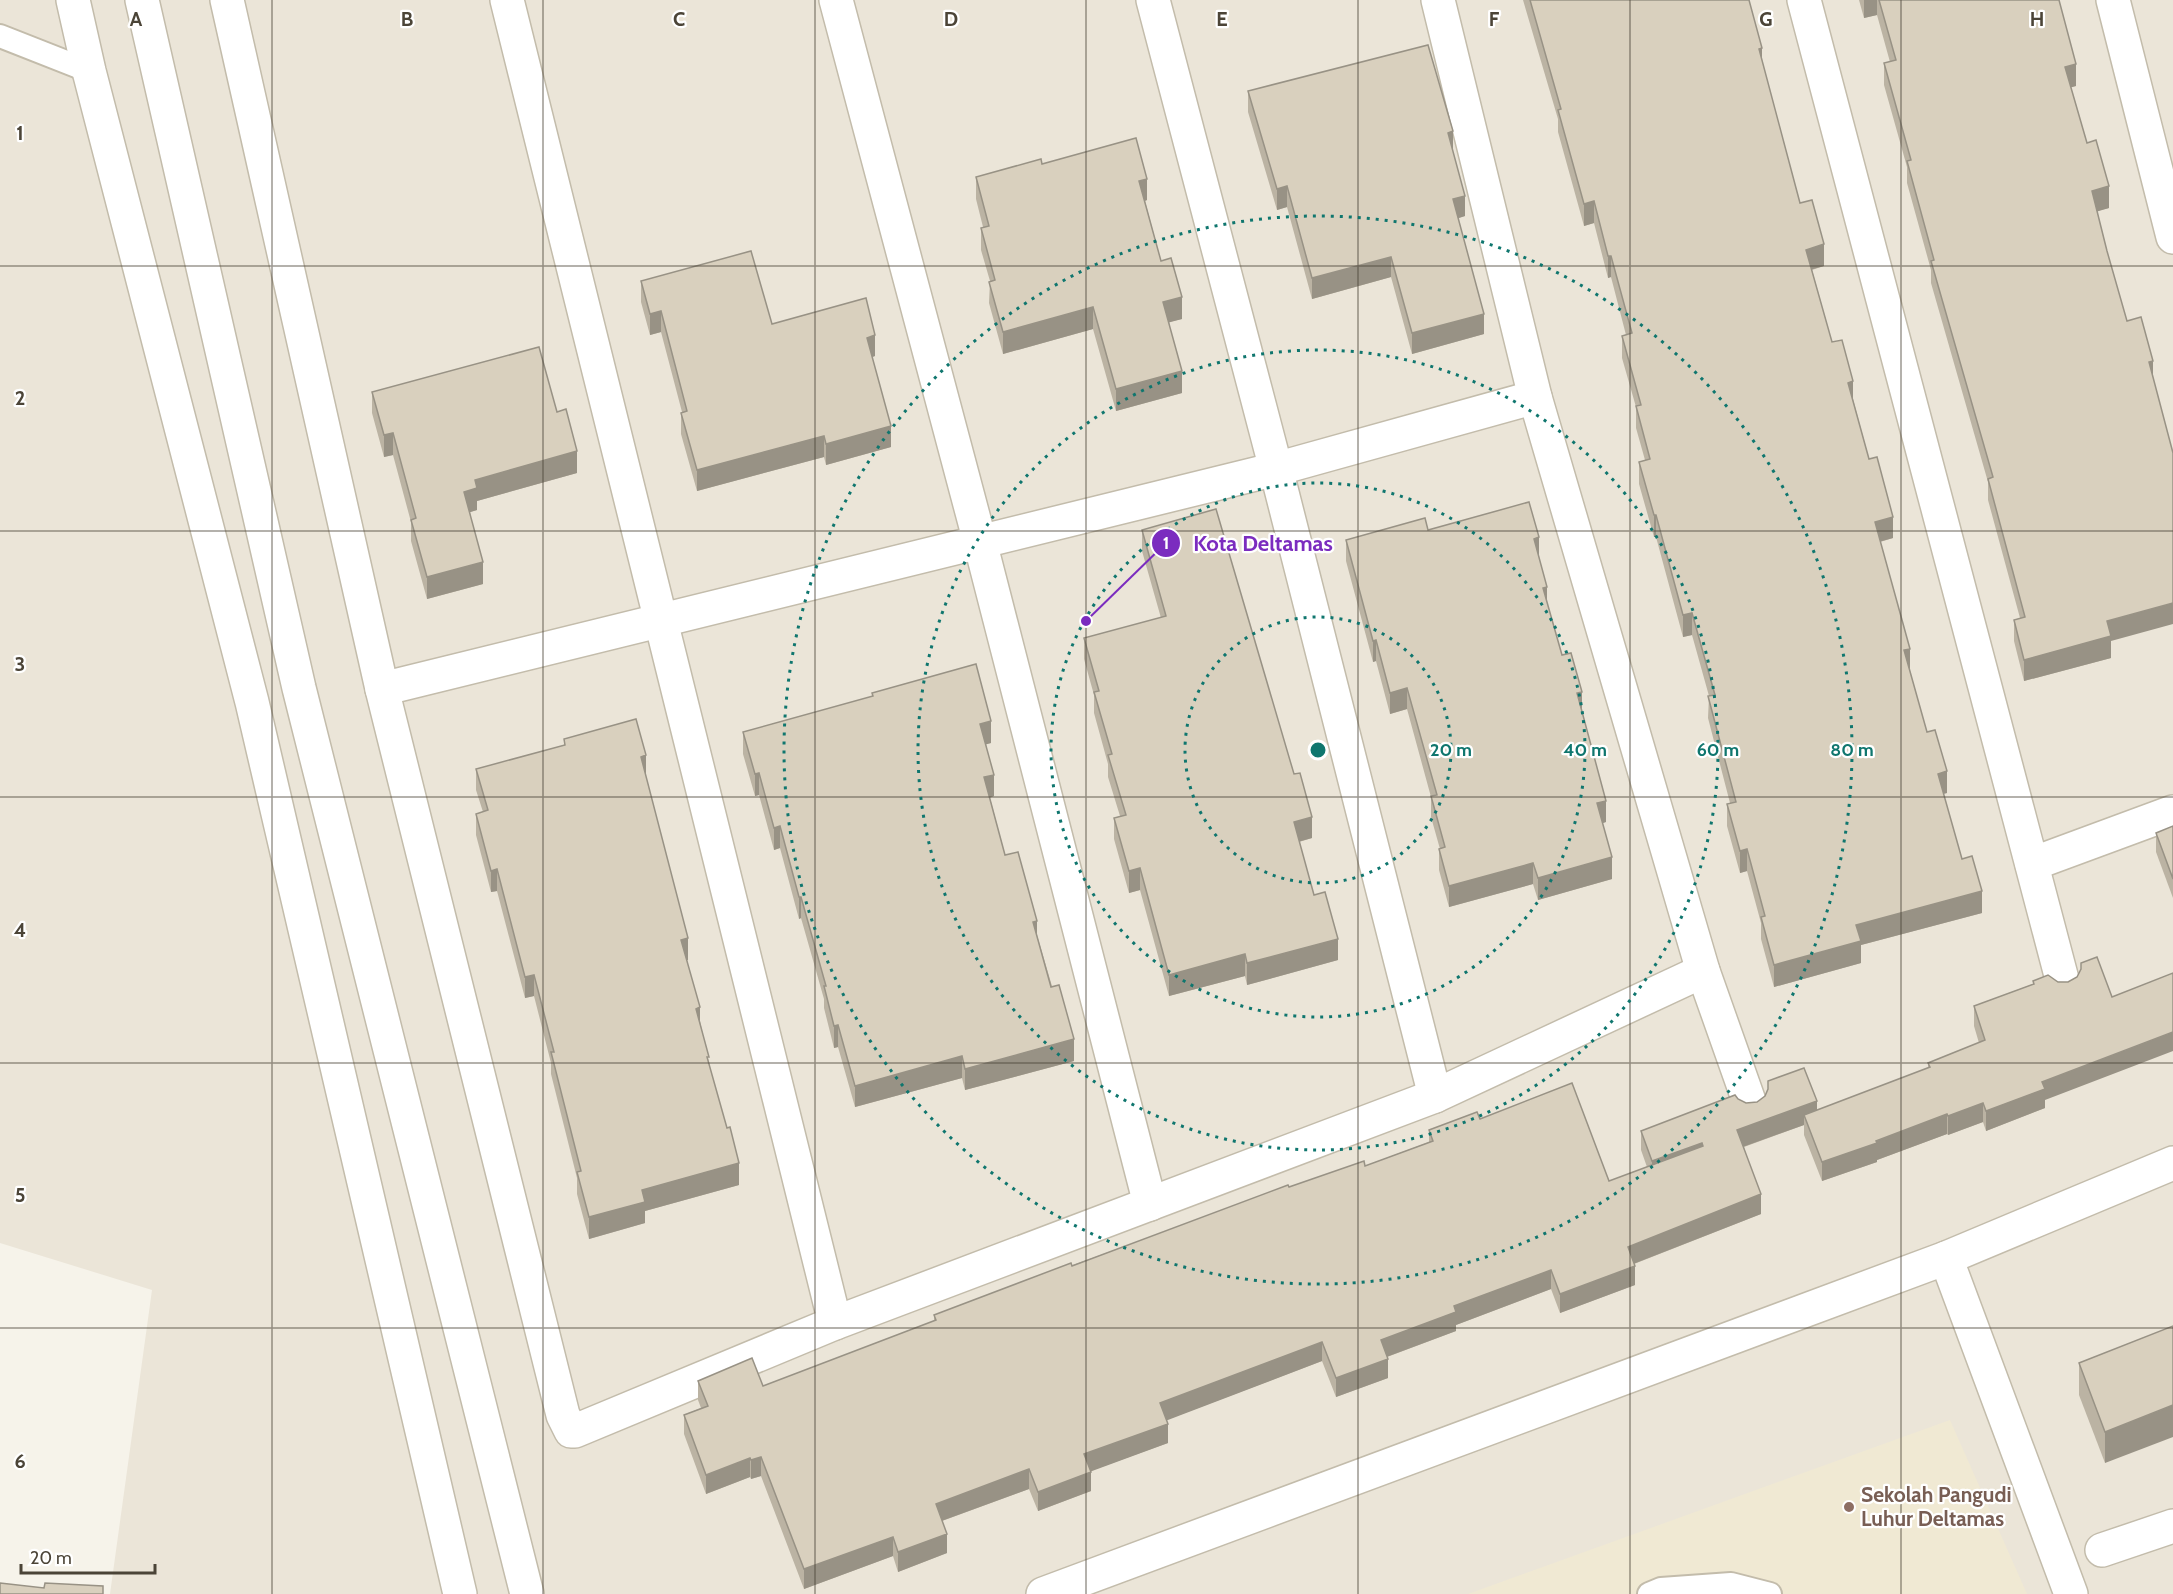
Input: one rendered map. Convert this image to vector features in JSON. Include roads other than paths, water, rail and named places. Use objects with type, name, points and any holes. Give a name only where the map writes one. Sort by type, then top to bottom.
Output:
[{"type":"street","points":[[73,0],[89,71],[252,702],[460,1594]]},
{"type":"street","points":[[142,0],[299,688],[527,1594]]},
{"type":"street","points":[[227,0],[382,689],[563,1415],[568,1427],[574,1431],[835,1323],[1435,1096],[1703,971]]},
{"type":"street","points":[[507,0],[835,1323]]},
{"type":"street","points":[[836,0],[980,542],[1150,1204]]},
{"type":"street","points":[[1153,0],[1276,469],[1435,1096]]},
{"type":"street","points":[[1438,0],[1535,397],[1703,971],[1750,1104]]},
{"type":"street","points":[[1804,0],[2063,983]]},
{"type":"street","points":[[2113,0],[2173,237]]},
{"type":"street","points":[[382,689],[1276,469],[1535,397]]},
{"type":"street","points":[[252,702],[299,688]]},
{"type":"street","points":[[2032,864],[2173,812]]},
{"type":"street","points":[[1043,1594],[1946,1258],[2173,1163]]},
{"type":"street","points":[[1946,1258],[2071,1594]]},
{"type":"street","points":[[2102,1550],[2173,1526]]},
{"type":"lane","points":[[0,36],[89,71]]},
{"type":"lane","points":[[1649,1594],[1661,1589],[1731,1584],[1770,1594]]},
{"type":"place","name":"Kota Deltamas","points":[[1086,621]]},
{"type":"place","name":"Sekolah Pangudi Luhur Deltamas","points":[[1849,1507]]}]
